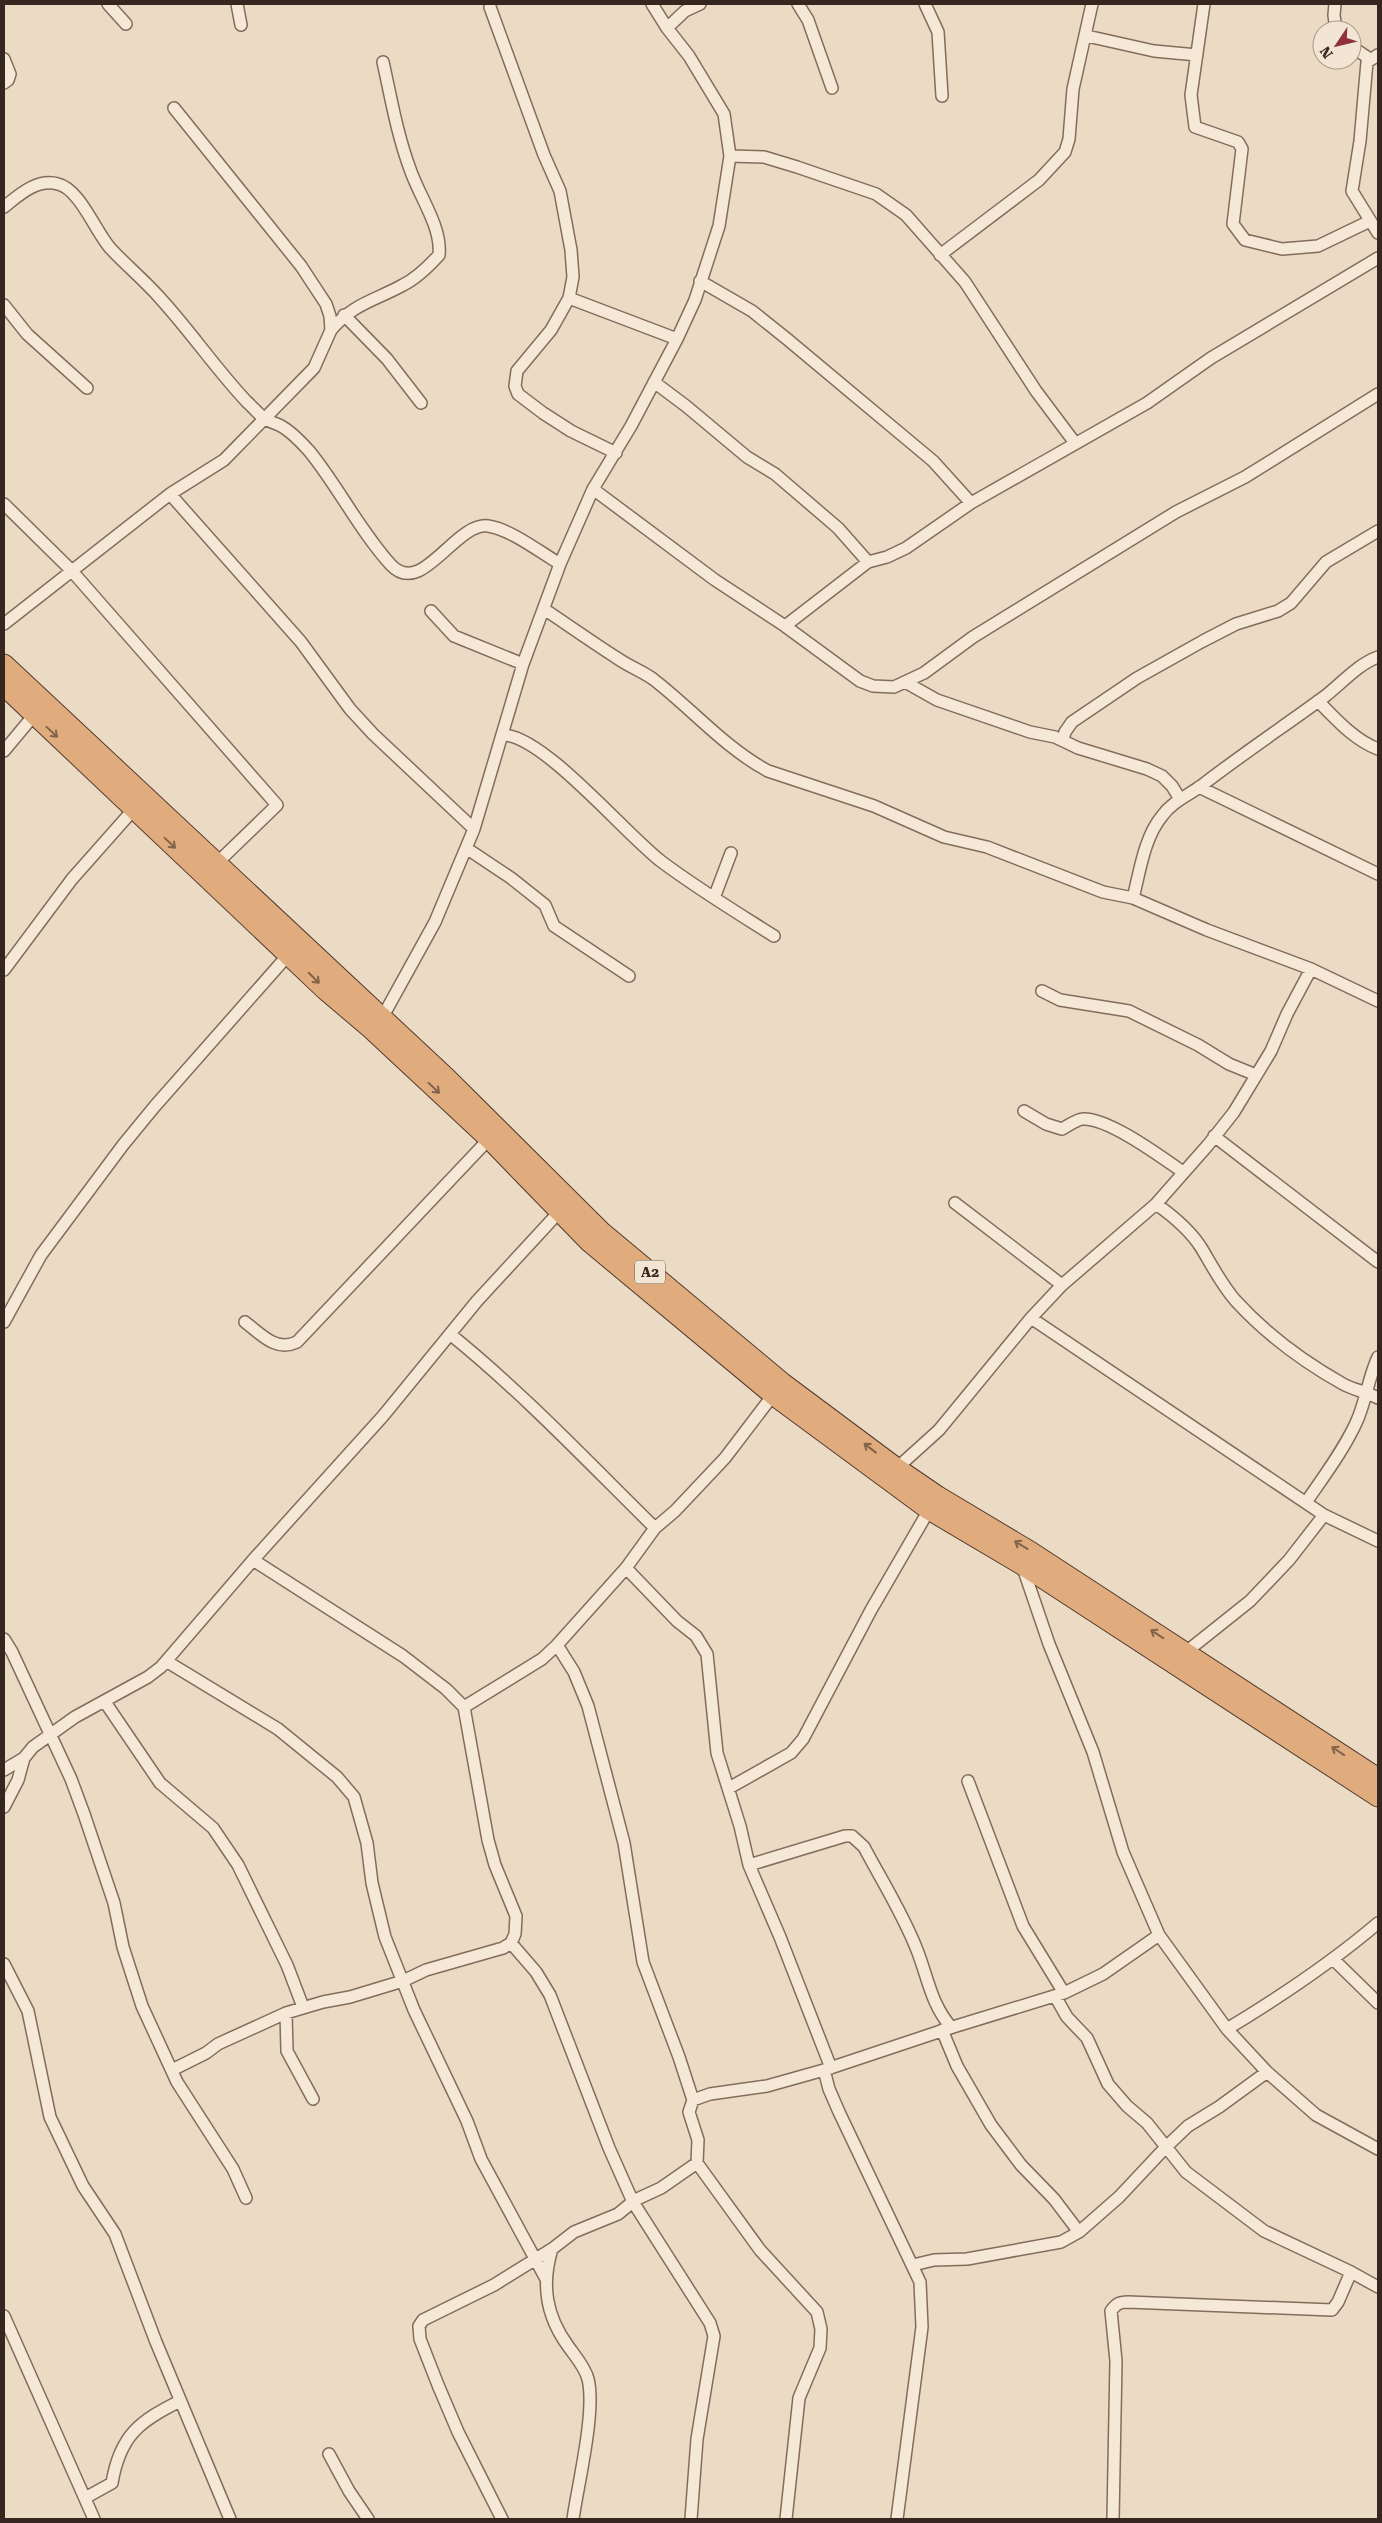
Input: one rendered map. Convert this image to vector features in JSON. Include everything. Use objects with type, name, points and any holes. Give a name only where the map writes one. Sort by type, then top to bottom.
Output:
[{"type":"highway","name":"A2","points":[[4,664],[499,1128],[601,1231],[784,1383],[897,1468],[1030,1551],[1378,1778]]},
{"type":"highway","name":"A2","points":[[4,686],[325,990],[371,1029],[489,1139],[589,1242],[773,1395],[929,1510],[1022,1565],[1378,1797]]},
{"type":"street","points":[[108,4],[126,24]]},
{"type":"street","points":[[237,4],[241,25]]},
{"type":"street","points":[[382,1018],[435,922],[474,829],[504,735],[523,664],[560,564],[593,489],[616,453],[677,340],[695,300],[719,226],[730,156],[724,114],[689,56],[652,4]]},
{"type":"street","points":[[668,28],[685,11],[700,4]]},
{"type":"street","points":[[798,4],[808,20],[832,88]]},
{"type":"street","points":[[925,4],[938,32],[942,96]]},
{"type":"street","points":[[940,255],[1039,180],[1065,152],[1070,139],[1073,89],[1087,36],[1092,4]]},
{"type":"street","points":[[1204,4],[1191,95],[1195,127],[1238,142],[1242,149],[1232,224],[1245,240],[1282,249],[1318,246],[1370,221]]},
{"type":"street","points":[[1335,4],[1335,20]]},
{"type":"street","points":[[490,7],[544,155],[560,191],[571,250],[573,277],[569,298],[551,330],[517,371],[515,386],[518,394],[543,413],[572,431],[616,453]]},
{"type":"street","points":[[1087,36],[1154,51],[1197,55]]},
{"type":"street","points":[[1362,52],[1374,57],[1366,71],[1360,141],[1352,182],[1355,198],[1378,233]]},
{"type":"street","points":[[4,59],[10,74],[8,80],[4,83]]},
{"type":"street","points":[[4,624],[170,494],[224,460],[314,368],[331,330],[344,315],[382,294],[404,285],[439,255],[440,246],[434,225],[413,178],[399,135],[383,62]]},
{"type":"street","points":[[174,108],[301,266],[326,304],[330,316],[331,330]]},
{"type":"street","points":[[730,156],[764,157],[876,194],[906,215],[933,243],[940,255],[965,282],[1036,391],[1075,444]]},
{"type":"street","points":[[4,207],[28,188],[45,183],[59,184],[73,193],[109,246],[160,298],[231,384],[264,419],[282,427],[309,452],[392,566],[404,574],[411,575],[418,572],[443,550],[478,527],[487,526],[520,539],[560,564]]},
{"type":"street","points":[[785,626],[868,562],[888,557],[906,548],[971,503],[1147,403],[1211,358],[1378,258]]},
{"type":"street","points":[[700,281],[752,311],[787,338],[933,461],[971,503]]},
{"type":"street","points":[[569,298],[677,340]]},
{"type":"street","points":[[4,304],[26,334],[87,388]]},
{"type":"street","points":[[344,315],[387,359],[421,403]]},
{"type":"street","points":[[654,382],[747,457],[776,474],[838,528],[868,562]]},
{"type":"street","points":[[593,489],[715,580],[785,626],[860,680],[894,687],[924,673],[973,637],[1176,512],[1245,477],[1378,394]]},
{"type":"street","points":[[170,494],[301,642],[350,709],[373,734],[474,829]]},
{"type":"street","points":[[4,504],[71,570],[277,805],[216,864]]},
{"type":"street","points":[[1063,740],[1064,732],[1072,722],[1137,678],[1236,624],[1278,611],[1291,603],[1326,562],[1378,531]]},
{"type":"street","points":[[544,609],[618,659],[651,678],[686,707],[712,733],[728,742],[752,763],[768,771],[874,806],[944,837],[987,847],[1103,892],[1133,898],[1207,930],[1311,969],[1378,1001]]},
{"type":"street","points":[[431,611],[454,636],[523,664]]},
{"type":"street","points":[[1133,898],[1154,826],[1163,814],[1180,799],[1199,787],[1241,754],[1345,682],[1366,662],[1378,657]]},
{"type":"street","points":[[905,682],[938,700],[1030,732],[1063,740],[1078,748],[1147,769],[1162,776],[1172,786],[1180,799]]},
{"type":"street","points":[[1318,701],[1345,728],[1368,745],[1378,749]]},
{"type":"street","points":[[4,751],[34,715]]},
{"type":"street","points":[[504,735],[513,735],[539,750],[571,776],[661,862],[774,936]]},
{"type":"street","points":[[1199,787],[1378,874]]},
{"type":"street","points":[[4,970],[72,879],[134,809]]},
{"type":"street","points":[[466,848],[511,878],[544,905],[554,926],[629,976]]},
{"type":"street","points":[[714,898],[732,853]]},
{"type":"street","points":[[4,1322],[41,1255],[123,1146],[155,1106],[289,954]]},
{"type":"street","points":[[897,1468],[939,1430],[1031,1318],[1062,1285],[1156,1204],[1234,1112],[1256,1075],[1311,969]]},
{"type":"street","points":[[1042,992],[1066,1001],[1129,1011],[1198,1045],[1228,1064],[1256,1075]]},
{"type":"street","points":[[1024,1111],[1046,1124],[1062,1129],[1081,1119],[1096,1121],[1120,1132],[1183,1172]]},
{"type":"street","points":[[1214,1136],[1378,1262]]},
{"type":"street","points":[[245,1322],[276,1345],[287,1347],[298,1342],[489,1139]]},
{"type":"street","points":[[955,1203],[1062,1285]]},
{"type":"street","points":[[1156,1204],[1170,1214],[1196,1242],[1234,1298],[1261,1325],[1320,1370],[1345,1386],[1365,1391],[1378,1398]]},
{"type":"street","points":[[4,1770],[24,1758],[33,1747],[75,1717],[148,1678],[166,1661],[253,1560],[383,1416],[450,1334],[560,1211]]},
{"type":"street","points":[[1031,1318],[1307,1501],[1324,1515],[1378,1541]]},
{"type":"street","points":[[450,1334],[550,1422],[656,1528]]},
{"type":"street","points":[[1307,1501],[1358,1421],[1365,1391],[1378,1357]]},
{"type":"street","points":[[464,1707],[542,1659],[557,1644],[626,1568],[656,1528],[675,1511],[725,1458],[773,1395]]},
{"type":"street","points":[[729,1788],[791,1753],[804,1739],[871,1610],[929,1510]]},
{"type":"street","points":[[1186,1652],[1250,1601],[1289,1560],[1324,1515]]},
{"type":"street","points":[[172,2070],[206,2053],[218,2044],[286,2013],[303,2007],[350,1997],[403,1981],[426,1970],[493,1952],[511,1943],[515,1934],[516,1916],[490,1848],[464,1707],[446,1689],[403,1656],[253,1560]]},
{"type":"street","points":[[1022,1565],[1049,1644],[1094,1752],[1123,1852],[1159,1934],[1227,2029],[1267,2072],[1316,2115],[1378,2149]]},
{"type":"street","points":[[626,1568],[677,1620],[696,1636],[706,1650],[714,1736],[749,1865],[780,1937],[827,2069],[829,2088],[920,2282],[923,2313],[917,2380],[896,2519]]},
{"type":"street","points":[[4,1640],[12,1652],[71,1779],[114,1903],[123,1947],[142,2006],[172,2070],[233,2169],[246,2198]]},
{"type":"street","points":[[502,2519],[454,2424],[420,2339],[419,2326],[431,2314],[494,2285],[533,2259],[552,2249],[574,2232],[618,2214],[633,2202],[661,2188],[697,2163],[699,2152],[698,2140],[689,2112],[693,2100],[679,2056],[643,1962],[624,1844],[588,1706],[574,1672],[557,1644]]},
{"type":"street","points":[[166,1661],[278,1729],[348,1787],[360,1812],[385,1938],[425,2035],[467,2121],[481,2158],[507,2203],[533,2259],[546,2279]]},
{"type":"street","points":[[105,1702],[160,1783],[213,1828],[238,1865],[287,1965],[303,2007]]},
{"type":"street","points":[[4,1807],[18,1780],[24,1758]]},
{"type":"street","points":[[968,1781],[1024,1926],[1059,1995],[1067,2018],[1087,2038],[1108,2084],[1127,2106],[1147,2123],[1186,2172],[1264,2231],[1351,2272],[1378,2288]]},
{"type":"street","points":[[749,1865],[845,1836],[858,1840],[864,1847],[917,1949],[946,2029],[957,2066],[991,2126],[1021,2165],[1054,2199],[1079,2232]]},
{"type":"street","points":[[1227,2029],[1263,2008],[1378,1923]]},
{"type":"street","points":[[693,2100],[710,2094],[767,2086],[827,2069],[946,2029],[1059,1995],[1103,1974],[1159,1934]]},
{"type":"street","points":[[511,1943],[536,1972],[550,1995],[609,2148],[633,2202],[710,2323],[714,2336],[697,2439],[692,2519]]},
{"type":"street","points":[[1333,1958],[1378,2003]]},
{"type":"street","points":[[4,1964],[28,2010],[50,2117],[83,2186],[115,2234],[180,2401],[230,2519]]},
{"type":"street","points":[[286,2013],[285,2036],[287,2051],[313,2099]]},
{"type":"street","points":[[913,2265],[934,2260],[966,2259],[1061,2242],[1079,2232],[1119,2197],[1188,2126],[1219,2108],[1267,2072]]},
{"type":"street","points":[[697,2163],[760,2250],[817,2312],[821,2329],[820,2348],[799,2398],[786,2519]]},
{"type":"street","points":[[552,2249],[546,2279],[546,2300],[553,2323],[588,2378],[590,2394],[586,2439],[573,2519]]},
{"type":"street","points":[[1113,2519],[1116,2361],[1111,2311],[1114,2306],[1119,2302],[1128,2302],[1332,2310],[1338,2302],[1351,2272]]},
{"type":"street","points":[[4,2316],[94,2519]]},
{"type":"street","points":[[85,2498],[112,2483],[118,2459],[134,2431],[142,2422],[180,2401]]},
{"type":"street","points":[[330,2454],[349,2491],[368,2519]]}]
